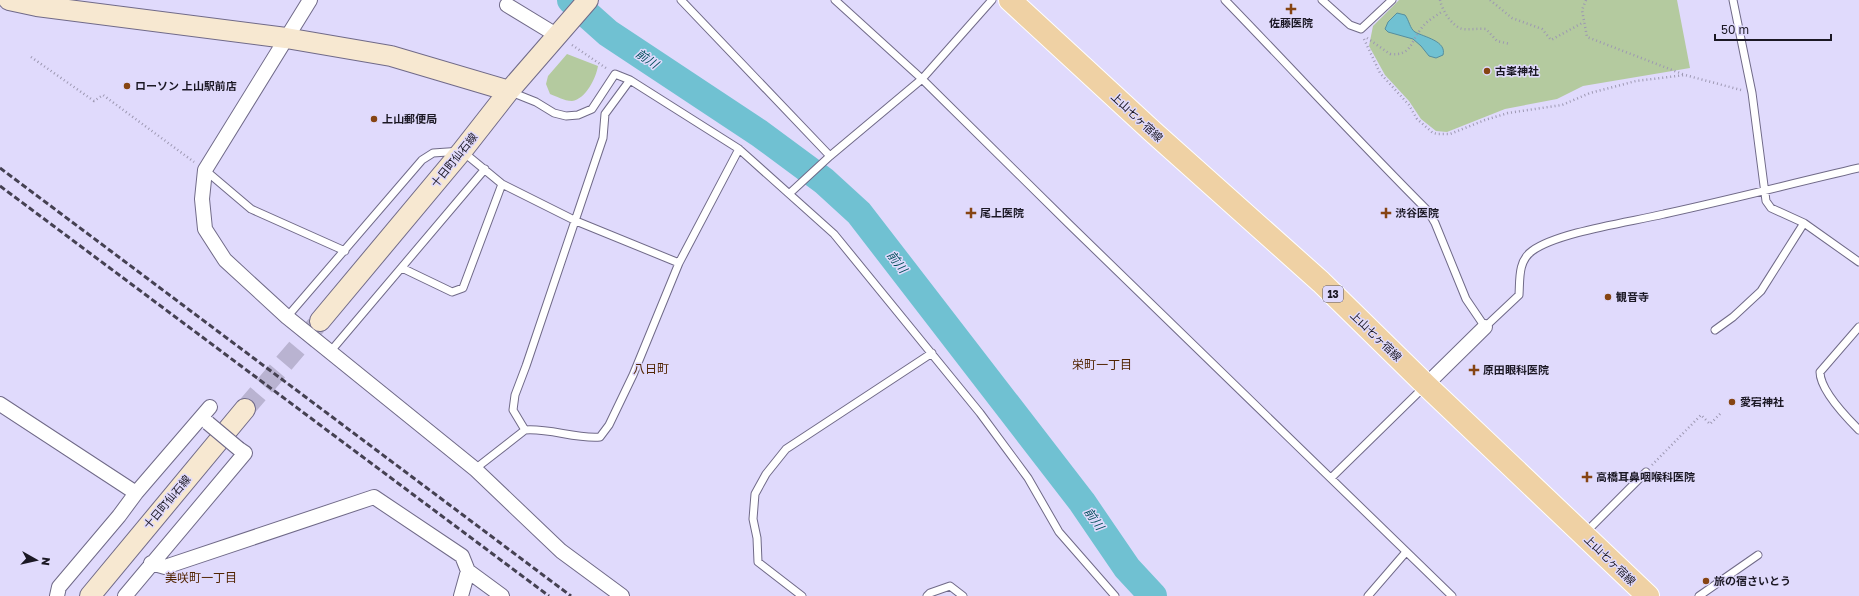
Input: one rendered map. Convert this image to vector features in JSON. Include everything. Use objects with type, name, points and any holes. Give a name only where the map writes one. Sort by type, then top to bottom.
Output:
[{"type":"main road","points":[[8,0],[37,6],[286,38],[391,56],[509,91]]},
{"type":"main road","name":"十日町仙石線","points":[[320,321],[462,151],[509,91],[563,31],[588,0]]},
{"type":"main road","name":"上山七ヶ宿線","points":[[1010,0],[1152,131],[1321,282],[1426,386],[1648,596]]},
{"type":"main road","name":"十日町仙石線","points":[[90,596],[245,409]]},
{"type":"street","points":[[310,0],[205,170],[202,199],[205,229],[224,260],[287,317],[475,469],[561,551],[622,596]]},
{"type":"street","points":[[505,2],[563,31]]},
{"type":"street","points":[[1426,386],[1485,327]]},
{"type":"street","points":[[0,404],[136,493]]},
{"type":"street","points":[[58,596],[59,587],[119,516],[136,493],[204,421],[210,407]]},
{"type":"street","points":[[126,596],[245,453],[204,421]]},
{"type":"street","points":[[152,563],[165,567],[374,497],[462,556],[468,571],[502,596]]},
{"type":"street","points":[[460,596],[468,571]]},
{"type":"lane","points":[[681,0],[830,156]]},
{"type":"lane","points":[[834,0],[922,79],[1070,226],[1452,596]]},
{"type":"lane","points":[[790,193],[830,156],[922,79],[992,0]]},
{"type":"lane","points":[[1225,0],[1311,88],[1356,139],[1428,211],[1435,223],[1466,299],[1485,327],[1519,295],[1520,273],[1523,260],[1533,250],[1564,236],[1730,200],[1764,190],[1859,168]]},
{"type":"lane","points":[[1322,0],[1350,25],[1361,29],[1392,0]]},
{"type":"lane","points":[[1733,0],[1752,93],[1766,201],[1771,208],[1804,223],[1859,262]]},
{"type":"lane","points":[[509,91],[536,102],[554,113],[566,116],[578,115],[592,109],[615,74],[630,80],[739,149],[790,193],[834,234],[932,353],[1028,478],[1059,532],[1115,596]]},
{"type":"lane","points":[[525,430],[513,410],[514,395],[526,366],[603,138],[605,114],[630,80]]},
{"type":"lane","points":[[475,469],[525,430],[534,429],[588,438],[600,437],[633,375],[679,263],[739,149]]},
{"type":"lane","points":[[287,317],[422,160],[433,153],[462,151],[502,184],[576,221],[679,263]]},
{"type":"lane","points":[[205,170],[251,209],[345,251]]},
{"type":"lane","points":[[330,352],[485,170]]},
{"type":"lane","points":[[402,268],[452,292],[463,288],[502,184]]},
{"type":"lane","points":[[1715,330],[1733,317],[1761,291],[1804,223]]},
{"type":"lane","points":[[1859,327],[1820,372],[1820,380],[1833,399],[1859,430]]},
{"type":"lane","points":[[802,596],[758,562],[753,519],[755,494],[766,474],[786,449],[932,353]]},
{"type":"lane","points":[[1331,478],[1426,386]]},
{"type":"lane","points":[[1583,534],[1646,472]]},
{"type":"lane","points":[[1368,596],[1406,552]]},
{"type":"lane","points":[[1699,596],[1758,555]]},
{"type":"lane","points":[[927,596],[930,593],[950,586],[963,596]]},
{"type":"path","points":[[1440,0],[1443,11],[1453,23],[1462,29],[1486,29],[1497,41],[1510,44]]},
{"type":"path","points":[[1490,0],[1512,18],[1542,29],[1552,40],[1584,22]]},
{"type":"path","points":[[1586,0],[1582,10],[1587,37],[1590,39],[1685,75],[1752,93]]},
{"type":"path","points":[[1443,11],[1420,30],[1413,43],[1404,53],[1390,54],[1363,35],[1369,52],[1380,73],[1409,105],[1417,119],[1429,130],[1438,134],[1450,134],[1508,112],[1562,105],[1590,94],[1636,81],[1685,75]]},
{"type":"path","points":[[563,31],[615,74]]},
{"type":"path","points":[[31,57],[94,101],[103,95],[205,170]]},
{"type":"path","points":[[1646,472],[1701,415],[1710,424],[1722,412]]},
{"type":"shaded area","points":[[1399,0],[1677,0],[1690,68],[1583,86],[1557,99],[1505,109],[1447,132],[1436,131],[1421,119],[1409,101],[1385,75],[1369,46],[1373,26]]},
{"type":"shaded area","points":[[1397,13],[1405,15],[1415,32],[1434,40],[1442,46],[1443,55],[1436,58],[1429,56],[1413,39],[1388,32],[1385,29],[1388,22]]},
{"type":"shaded area","points":[[567,54],[598,66],[590,87],[582,96],[572,101],[550,94],[546,84],[548,76]]},
{"type":"waterway","name":"前川","points":[[571,0],[608,33],[759,133],[824,181],[859,213],[1082,502],[1127,568],[1153,596]]},
{"type":"tunnel","points":[[245,409],[320,321]]},
{"type":"railway","points":[[0,168],[571,596]]},
{"type":"railway","points":[[0,186],[549,596]]},
{"type":"place","name":"佐藤医院","points":[[1291,9]]},
{"type":"place","name":"古峯神社","points":[[1487,71]]},
{"type":"place","name":"ローソン 上山駅前店","points":[[127,86]]},
{"type":"place","name":"上山郵便局","points":[[374,119]]},
{"type":"place","name":"尾上医院","points":[[971,213]]},
{"type":"place","name":"渋谷医院","points":[[1386,213]]},
{"type":"place","name":"観音寺","points":[[1608,297]]},
{"type":"place","name":"原田眼科医院","points":[[1474,370]]},
{"type":"place","name":"愛宕神社","points":[[1732,402]]},
{"type":"place","name":"高橋耳鼻咽喉科医院","points":[[1587,477]]},
{"type":"place","name":"旅の宿さいとう","points":[[1706,581]]},
{"type":"district","name":"栄町一丁目","points":[[1102,365]]},
{"type":"district","name":"八日町","points":[[651,369]]},
{"type":"district","name":"美咲町一丁目","points":[[201,578]]}]
